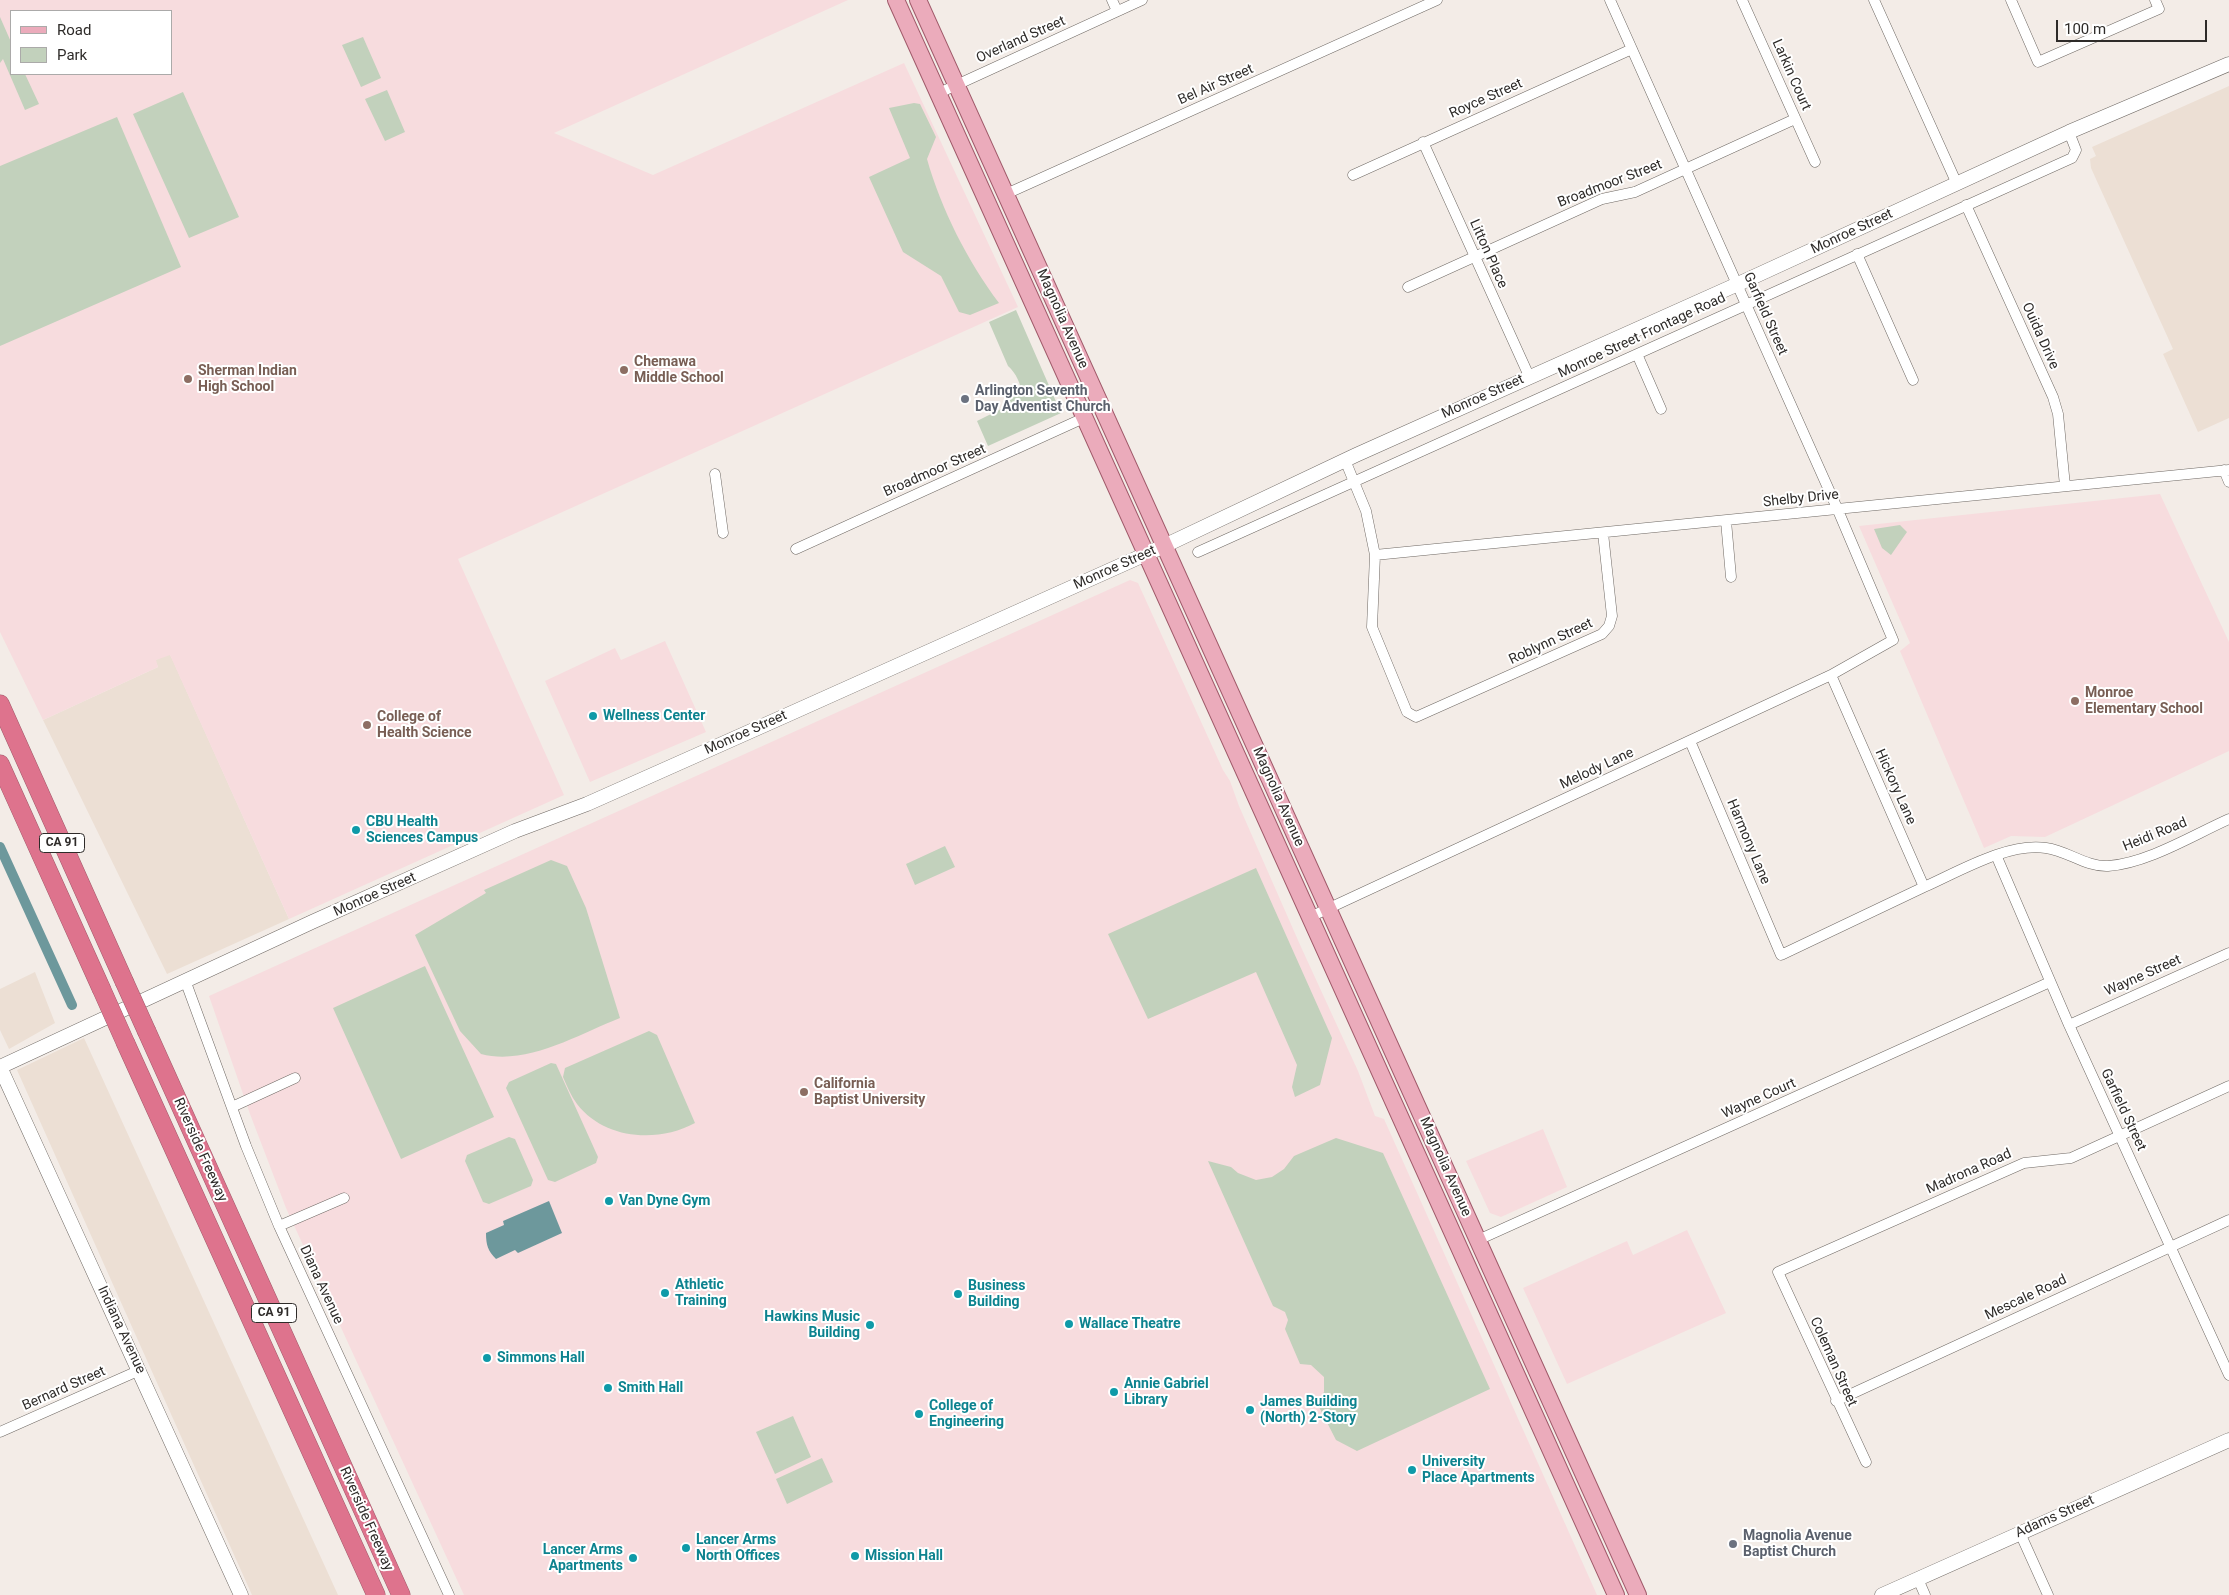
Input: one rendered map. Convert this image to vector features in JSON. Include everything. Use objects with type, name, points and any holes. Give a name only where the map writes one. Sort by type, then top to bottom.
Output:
[{"type":"highway","name":"Riverside Freeway","points":[[0,704],[401,1595]]},
{"type":"highway","name":"Riverside Freeway","points":[[0,764],[376,1595]]},
{"type":"main road","name":"Magnolia Avenue","points":[[896,0],[1616,1595]]},
{"type":"main road","name":"Magnolia Avenue","points":[[918,0],[1638,1595]]},
{"type":"main road","points":[[1460,1249],[1478,1240]]},
{"type":"street","points":[[1112,0],[1117,12]]},
{"type":"street","name":"Overland Street","points":[[939,93],[1142,0]]},
{"type":"street","name":"Bel Air Street","points":[[1006,194],[1437,0]]},
{"type":"street","name":"Garfield Street","points":[[1610,0],[1738,284],[1893,640]]},
{"type":"street","name":"Larkin Court","points":[[1742,0],[1815,162]]},
{"type":"street","points":[[1874,0],[1957,184]]},
{"type":"street","points":[[2011,0],[2038,62],[2157,5]]},
{"type":"street","name":"Royce Street","points":[[1352,175],[1632,49]]},
{"type":"street","name":"Monroe Street","points":[[0,1067],[186,980],[515,831],[587,804],[1147,554],[1345,460],[1529,376],[1738,284],[2070,132],[2229,64]]},
{"type":"street","name":"Broadmoor Street","points":[[1408,287],[1602,199],[1635,192],[1795,119]]},
{"type":"street","name":"Monroe Street Frontage Road","points":[[1198,552],[2072,158],[2076,150],[2070,132]]},
{"type":"street","name":"Litton Place","points":[[1423,142],[1529,376]]},
{"type":"street","name":"Ouida Drive","points":[[1966,205],[2053,397],[2058,414],[2065,486]]},
{"type":"street","points":[[1857,254],[1913,380]]},
{"type":"street","points":[[1636,354],[1661,410]]},
{"type":"street","name":"Broadmoor Street","points":[[796,549],[1086,418]]},
{"type":"street","points":[[1345,460],[1366,511],[1375,555]]},
{"type":"street","points":[[2226,470],[2229,482]]},
{"type":"street","name":"Shelby Drive","points":[[1375,555],[2226,470]]},
{"type":"street","points":[[715,474],[723,533]]},
{"type":"street","points":[[1726,521],[1731,577]]},
{"type":"street","name":"Roblynn Street","points":[[1375,555],[1372,627],[1407,712],[1416,717],[1602,634],[1610,626],[1612,616],[1603,533]]},
{"type":"street","name":"Melody Lane","points":[[1310,917],[1831,675],[1893,640]]},
{"type":"street","name":"Hickory Lane","points":[[1831,675],[1924,887]]},
{"type":"street","name":"Harmony Lane","points":[[1690,741],[1781,955],[1924,887]]},
{"type":"street","name":"Heidi Road","points":[[1924,887],[1996,855],[2019,849],[2054,849],[2086,863],[2108,866],[2142,858],[2229,819]]},
{"type":"street","name":"Garfield Street","points":[[1996,855],[2068,1025],[2229,1375]]},
{"type":"street","name":"Wayne Street","points":[[2068,1025],[2229,953]]},
{"type":"street","name":"Diana Avenue","points":[[186,980],[232,1107],[279,1226],[449,1595]]},
{"type":"street","name":"Wayne Court","points":[[1478,1240],[2050,982]]},
{"type":"street","name":"Indiana Avenue","points":[[0,1067],[140,1370],[241,1595]]},
{"type":"street","points":[[232,1107],[295,1078]]},
{"type":"street","name":"Madrona Road","points":[[1778,1272],[2024,1163],[2071,1158],[2229,1086]]},
{"type":"street","points":[[279,1226],[344,1198]]},
{"type":"street","name":"Mescale Road","points":[[1836,1401],[2229,1220]]},
{"type":"street","name":"Coleman Street","points":[[1778,1272],[1836,1401],[1866,1462]]},
{"type":"street","name":"Bernard Street","points":[[0,1432],[140,1370]]},
{"type":"street","name":"Adams Street","points":[[1882,1595],[2229,1440]]},
{"type":"street","points":[[2020,1532],[2048,1595]]},
{"type":"street","points":[[1918,1579],[1925,1595]]},
{"type":"shaded area","points":[[0,0],[848,0],[554,133],[653,175],[904,63],[1018,307],[458,559],[564,795],[289,919],[170,655],[156,660],[158,667],[43,720],[0,632]]},
{"type":"shaded area","points":[[2229,86],[2229,418],[2198,432],[2163,354],[2173,349],[2091,168],[2090,159],[2096,156],[2092,147]]},
{"type":"shaded area","name":"Monroe Elementary School","points":[[2160,494],[2229,642],[2229,751],[2045,837],[2011,836],[1984,848],[1900,651],[1910,643],[1859,526]]},
{"type":"shaded area","name":"California Baptist University","points":[[1130,580],[1138,583],[1223,770],[1230,781],[1239,806],[1301,947],[1358,1071],[1375,1116],[1384,1119],[1597,1595],[464,1595],[286,1208],[250,1114],[209,996]]},
{"type":"shaded area","points":[[665,641],[706,732],[590,782],[545,681],[615,648],[621,660]]},
{"type":"shaded area","points":[[170,654],[289,919],[167,974],[43,720],[158,667],[155,660]]},
{"type":"shaded area","points":[[35,972],[55,1023],[9,1049],[0,1030],[0,989]]},
{"type":"shaded area","points":[[84,1038],[338,1595],[252,1595],[17,1070]]},
{"type":"shaded area","points":[[1543,1129],[1567,1187],[1501,1217],[1490,1213],[1466,1161]]},
{"type":"shaded area","points":[[1687,1230],[1726,1313],[1567,1384],[1523,1288],[1627,1241],[1633,1255]]},
{"type":"green space","points":[[0,17],[10,40],[10,75],[25,75],[39,104],[25,110],[3,59],[0,63]]},
{"type":"green space","points":[[363,37],[381,78],[361,87],[342,45]]},
{"type":"green space","points":[[387,90],[405,132],[385,141],[365,99]]},
{"type":"green space","points":[[183,92],[239,217],[189,238],[133,114]]},
{"type":"green space","points":[[914,103],[920,104],[936,137],[927,159],[948,216],[966,253],[999,303],[970,315],[959,312],[941,276],[903,252],[869,177],[910,158],[889,108]]},
{"type":"green space","points":[[117,117],[181,267],[0,346],[0,166]]},
{"type":"green space","points":[[1016,310],[1061,413],[988,446],[977,421],[1007,406],[1005,399],[1022,395],[1018,379],[1008,366],[989,322]]},
{"type":"green space","points":[[1900,525],[1907,532],[1891,555],[1882,548],[1874,529]]},
{"type":"green space","points":[[945,846],[955,867],[915,885],[906,864]]},
{"type":"green space","points":[[551,860],[567,866],[586,908],[620,1018],[570,1040],[534,1052],[498,1057],[481,1054],[460,1031],[415,935],[486,893],[484,890]]},
{"type":"green space","points":[[1256,868],[1332,1038],[1320,1085],[1295,1097],[1292,1087],[1297,1065],[1256,972],[1148,1019],[1108,934]]},
{"type":"green space","points":[[425,966],[494,1117],[401,1159],[333,1008]]},
{"type":"green space","points":[[649,1031],[657,1035],[695,1123],[665,1134],[649,1135],[617,1131],[602,1125],[577,1104],[563,1077],[565,1068]]},
{"type":"green space","points":[[551,1063],[556,1064],[598,1157],[596,1163],[555,1182],[548,1180],[506,1088],[509,1082]]},
{"type":"green space","points":[[509,1137],[515,1139],[533,1180],[531,1186],[489,1204],[483,1202],[465,1161],[467,1155]]},
{"type":"green space","points":[[1336,1138],[1383,1153],[1490,1389],[1357,1451],[1336,1440],[1317,1403],[1324,1392],[1324,1377],[1311,1365],[1300,1364],[1285,1329],[1288,1320],[1285,1312],[1273,1306],[1208,1161],[1231,1167],[1238,1173],[1256,1180],[1272,1177],[1284,1169],[1294,1156]]},
{"type":"green space","points":[[793,1416],[811,1457],[775,1474],[756,1432]]},
{"type":"green space","points":[[822,1458],[833,1482],[787,1504],[776,1479]]},
{"type":"water","points":[[549,1201],[562,1233],[518,1253],[515,1250],[496,1259],[488,1247],[486,1233],[504,1225],[503,1221]]},
{"type":"waterway","points":[[0,847],[72,1005]]},
{"type":"place","name":"Chemawa Middle School","points":[[624,370]]},
{"type":"place","name":"Sherman Indian High School","points":[[188,379]]},
{"type":"place","name":"Arlington Seventh Day Adventist Church","points":[[965,399]]},
{"type":"place","name":"Monroe Elementary School","points":[[2075,701]]},
{"type":"place","name":"Wellness Center","points":[[593,716]]},
{"type":"place","name":"College of Health Science","points":[[367,725]]},
{"type":"place","name":"CBU Health Sciences Campus","points":[[356,830]]},
{"type":"place","name":"California Baptist University","points":[[804,1092]]},
{"type":"place","name":"Van Dyne Gym","points":[[609,1201]]},
{"type":"place","name":"Athletic Training","points":[[665,1293]]},
{"type":"place","name":"Business Building","points":[[958,1294]]},
{"type":"place","name":"Wallace Theatre","points":[[1069,1324]]},
{"type":"place","name":"Hawkins Music Building","points":[[870,1325]]},
{"type":"place","name":"Simmons Hall","points":[[487,1358]]},
{"type":"place","name":"Smith Hall","points":[[608,1388]]},
{"type":"place","name":"Annie Gabriel Library","points":[[1114,1392]]},
{"type":"place","name":"James Building (North) 2-Story","points":[[1250,1410]]},
{"type":"place","name":"College of Engineering","points":[[919,1414]]},
{"type":"place","name":"University Place Apartments","points":[[1412,1470]]},
{"type":"place","name":"Magnolia Avenue Baptist Church","points":[[1733,1544]]},
{"type":"place","name":"Lancer Arms North Offices","points":[[686,1548]]},
{"type":"place","name":"Mission Hall","points":[[855,1556]]},
{"type":"place","name":"Lancer Arms Apartments","points":[[633,1558]]}]
